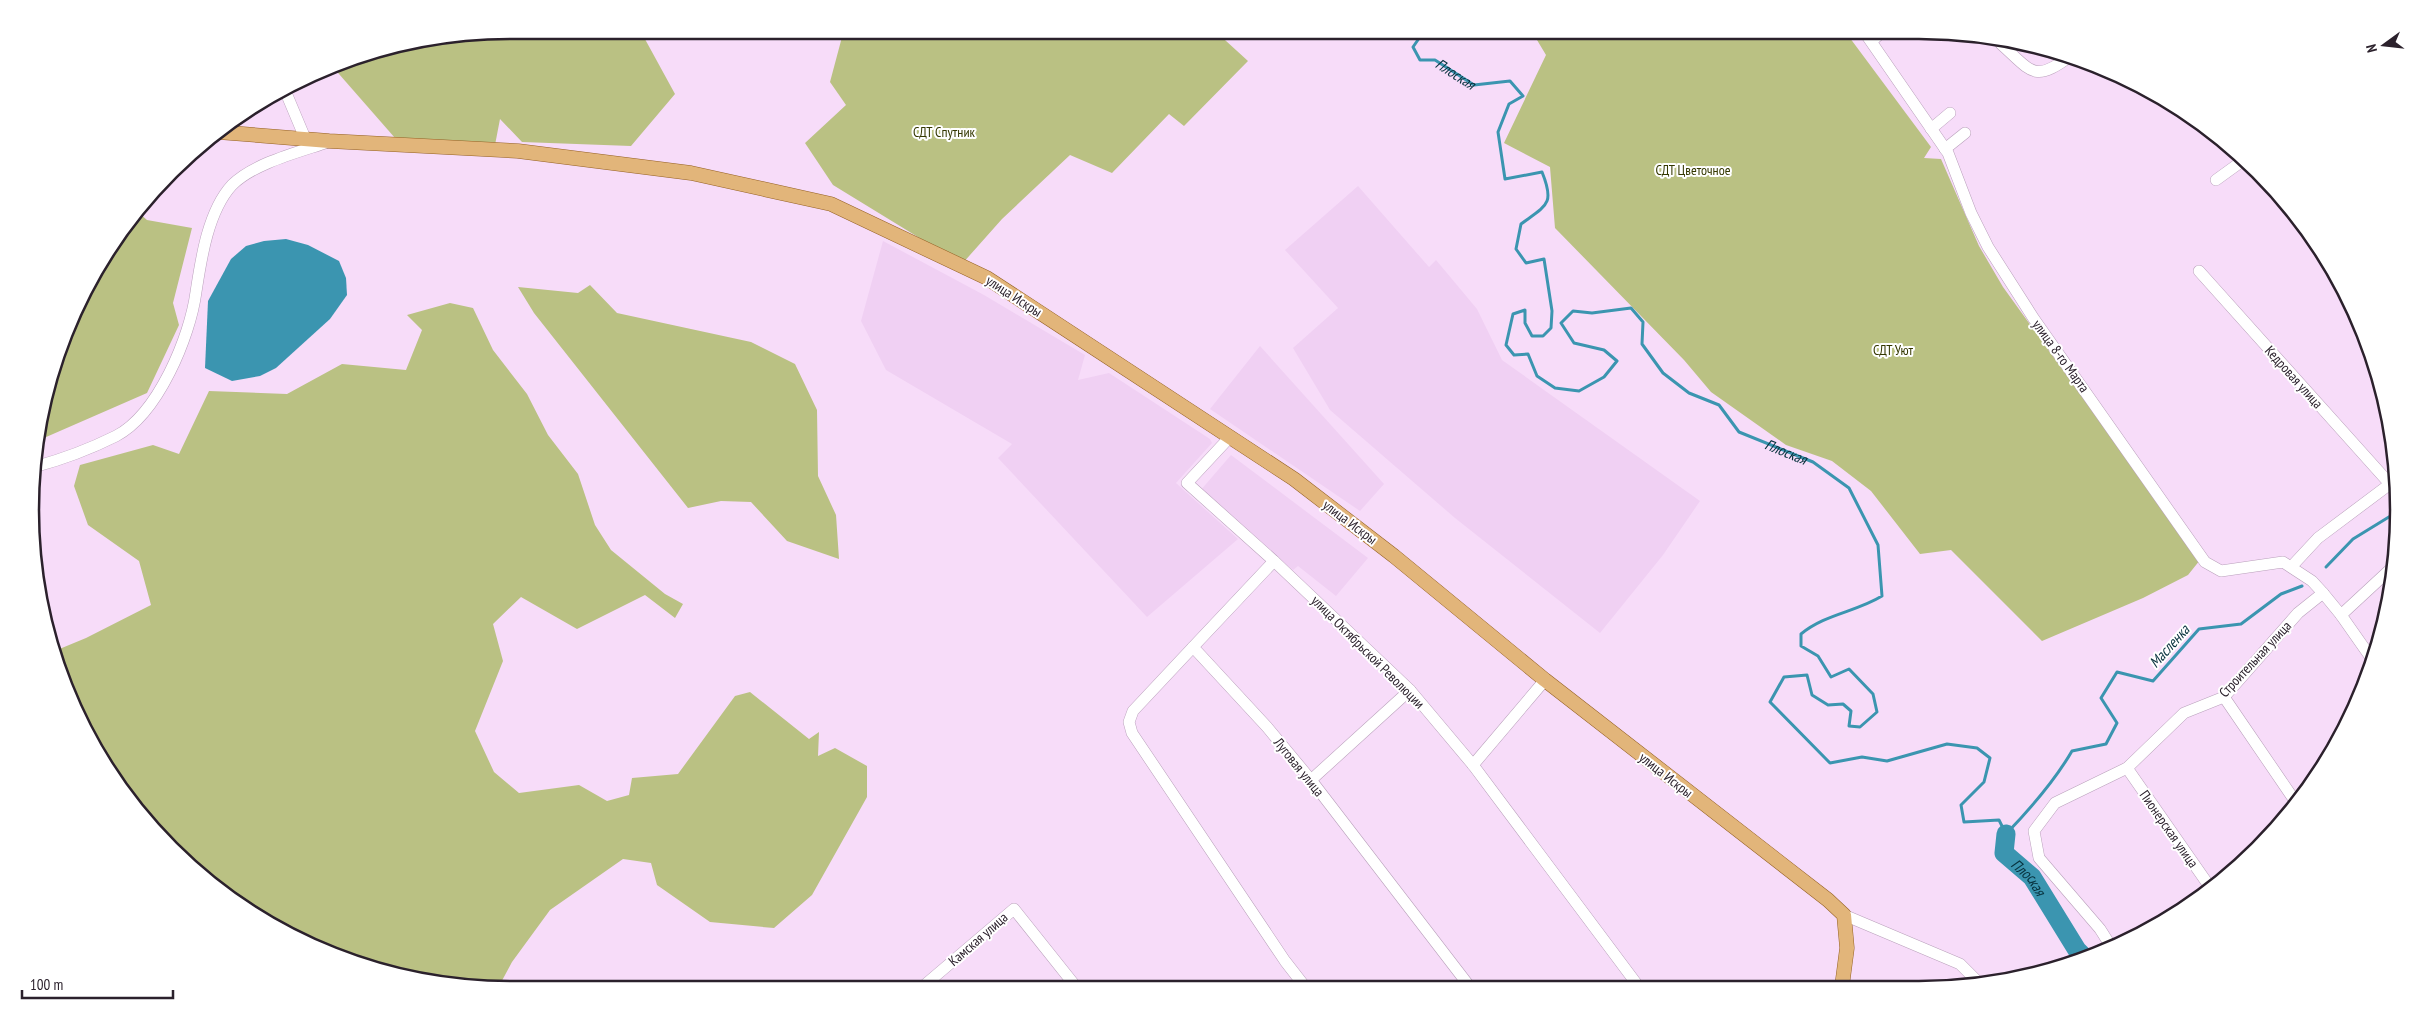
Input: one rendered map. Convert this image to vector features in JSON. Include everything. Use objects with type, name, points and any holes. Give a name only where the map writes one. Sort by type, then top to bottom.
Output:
[{"type":"main road","name":"улица Искры","points":[[228,133],[329,141],[518,151],[691,173],[831,204],[987,278],[1294,479],[1374,540],[1545,680],[1828,900],[1844,915]]},
{"type":"main road","points":[[1843,981],[1847,948],[1844,915]]},
{"type":"street","name":"улица 8-го Марта","points":[[1872,41],[1945,148],[1988,247],[2034,319],[2205,562],[2221,571],[2283,562],[2292,566]]},
{"type":"street","points":[[2005,47],[2030,70],[2041,73],[2053,69],[2063,62]]},
{"type":"street","points":[[287,95],[305,138]]},
{"type":"street","points":[[1931,129],[1950,113]]},
{"type":"street","points":[[1945,148],[1965,133]]},
{"type":"street","points":[[41,464],[116,436],[134,423],[166,381],[184,339],[195,300],[202,249],[208,230],[232,186],[268,162],[329,141]]},
{"type":"street","points":[[2216,180],[2238,164]]},
{"type":"street","name":"Кедровая улица","points":[[2199,271],[2389,475]]},
{"type":"street","name":"улица Октябрьской Революции","points":[[1229,438],[1186,483],[1274,561],[1410,690],[1473,764],[1635,981]]},
{"type":"street","points":[[2368,653],[2324,593],[2292,566],[2318,538],[2389,485]]},
{"type":"street","points":[[1274,561],[1133,711],[1129,722],[1132,733],[1285,961],[1301,981]]},
{"type":"street","points":[[2341,615],[2386,574]]},
{"type":"street","name":"Строительная улица","points":[[2108,941],[2100,929],[2039,858],[2034,832],[2055,803],[2127,768],[2184,713],[2224,697],[2298,613],[2324,593]]},
{"type":"street","name":"Луговая улица","points":[[1193,647],[1267,727],[1311,780],[1465,981]]},
{"type":"street","points":[[1473,764],[1545,680]]},
{"type":"street","points":[[1311,780],[1410,690]]},
{"type":"street","points":[[2224,697],[2293,797]]},
{"type":"street","name":"Пионерская улица","points":[[2127,768],[2207,883]]},
{"type":"street","name":"Камская улица","points":[[929,981],[1014,909],[1071,981]]},
{"type":"street","points":[[1844,915],[1960,964],[1974,978]]},
{"type":"shaded area","points":[[1358,186],[1429,267],[1436,260],[1477,309],[1502,360],[1700,501],[1663,555],[1600,633],[1455,518],[1330,410],[1293,348],[1338,308],[1285,250]]},
{"type":"shaded area","points":[[883,241],[984,295],[1085,355],[1078,380],[1109,373],[1210,439],[1212,443],[1176,483],[1238,539],[1147,617],[998,458],[1012,444],[886,370],[861,321]]},
{"type":"shaded area","points":[[1260,346],[1384,484],[1360,511],[1210,409]]},
{"type":"shaded area","points":[[1231,455],[1368,558],[1336,596],[1298,566],[1293,570],[1200,491]]},
{"type":"green space","points":[[510,39],[645,39],[675,94],[631,146],[522,142],[500,119],[495,145],[395,138],[337,72],[388,55],[448,43]]},
{"type":"green space","name":"СДТ Спутник","points":[[841,39],[1224,39],[1248,61],[1184,126],[1169,114],[1112,173],[1070,155],[1002,219],[962,264],[833,185],[805,143],[846,105],[830,82]]},
{"type":"green space","points":[[1536,39],[1851,39],[1931,147],[1924,158],[1941,159],[1979,246],[2003,287],[2200,560],[2188,575],[2143,598],[2042,641],[1951,550],[1920,554],[1871,491],[1832,461],[1786,445],[1711,392],[1684,360],[1555,228],[1550,167],[1504,143],[1546,55]]},
{"type":"green space","points":[[142,216],[147,220],[192,228],[173,303],[179,325],[147,393],[45,438],[55,388],[64,359],[87,302],[118,248]]},
{"type":"green space","points":[[590,285],[617,313],[751,342],[795,364],[817,410],[818,476],[836,515],[839,559],[787,541],[751,502],[721,501],[688,508],[534,313],[518,287],[578,293]]},
{"type":"green space","points":[[450,303],[473,308],[493,350],[527,394],[548,435],[578,474],[595,525],[611,550],[665,594],[683,604],[675,618],[645,595],[577,629],[521,597],[493,624],[503,661],[475,731],[494,772],[519,793],[579,785],[607,801],[629,795],[632,778],[678,774],[735,696],[750,692],[809,739],[819,732],[818,756],[835,748],[867,766],[867,797],[812,895],[774,928],[710,922],[657,885],[651,863],[623,859],[550,910],[512,962],[502,981],[448,977],[388,965],[359,956],[302,933],[248,902],[223,884],[199,864],[156,821],[118,772],[102,746],[87,718],[60,649],[86,638],[151,605],[139,561],[88,525],[74,486],[80,465],[153,445],[179,454],[209,391],[287,394],[342,364],[406,370],[422,330],[407,315]]},
{"type":"water","points":[[286,239],[308,245],[339,261],[346,278],[347,295],[330,319],[276,368],[260,376],[232,381],[205,368],[208,301],[231,259],[246,246],[264,241]]},
{"type":"waterway","name":"Плоская","points":[[1419,39],[1413,47],[1420,60],[1435,60],[1474,85],[1510,81],[1523,96],[1509,104],[1498,132],[1505,179],[1542,172],[1546,183],[1548,191],[1546,203],[1521,224],[1516,249],[1526,263],[1544,259],[1552,311],[1551,328],[1543,336],[1532,336],[1525,323],[1525,310],[1513,314],[1506,345],[1514,355],[1528,354],[1537,376],[1555,388],[1579,391],[1604,377],[1617,361],[1604,350],[1574,343],[1561,323],[1573,311],[1592,313],[1631,308],[1643,322],[1642,344],[1663,373],[1689,393],[1719,405],[1739,432],[1813,462],[1849,488],[1878,545],[1882,596],[1810,627],[1801,634],[1801,646],[1818,656],[1831,677],[1849,669],[1873,694],[1877,712],[1860,727],[1849,726],[1851,711],[1843,704],[1828,705],[1812,695],[1807,675],[1784,677],[1770,702],[1830,763],[1862,757],[1887,761],[1947,744],[1977,748],[1990,758],[1984,782],[1961,805],[1964,822],[1999,820],[2006,834],[2042,794],[2072,751],[2106,744],[2117,723],[2101,698],[2117,672],[2153,681],[2199,629],[2241,624],[2281,594],[2302,586]]},
{"type":"waterway","name":"Масленка","points":[[2326,567],[2353,539],[2390,516]]},
{"type":"waterway","name":"Плоская","points":[[2006,834],[2004,853],[2032,877],[2079,952]]},
{"type":"park label","name":"СДТ Цветочное","points":[[1693,170]]},
{"type":"park label","name":"СДТ Уют","points":[[1893,350]]}]
